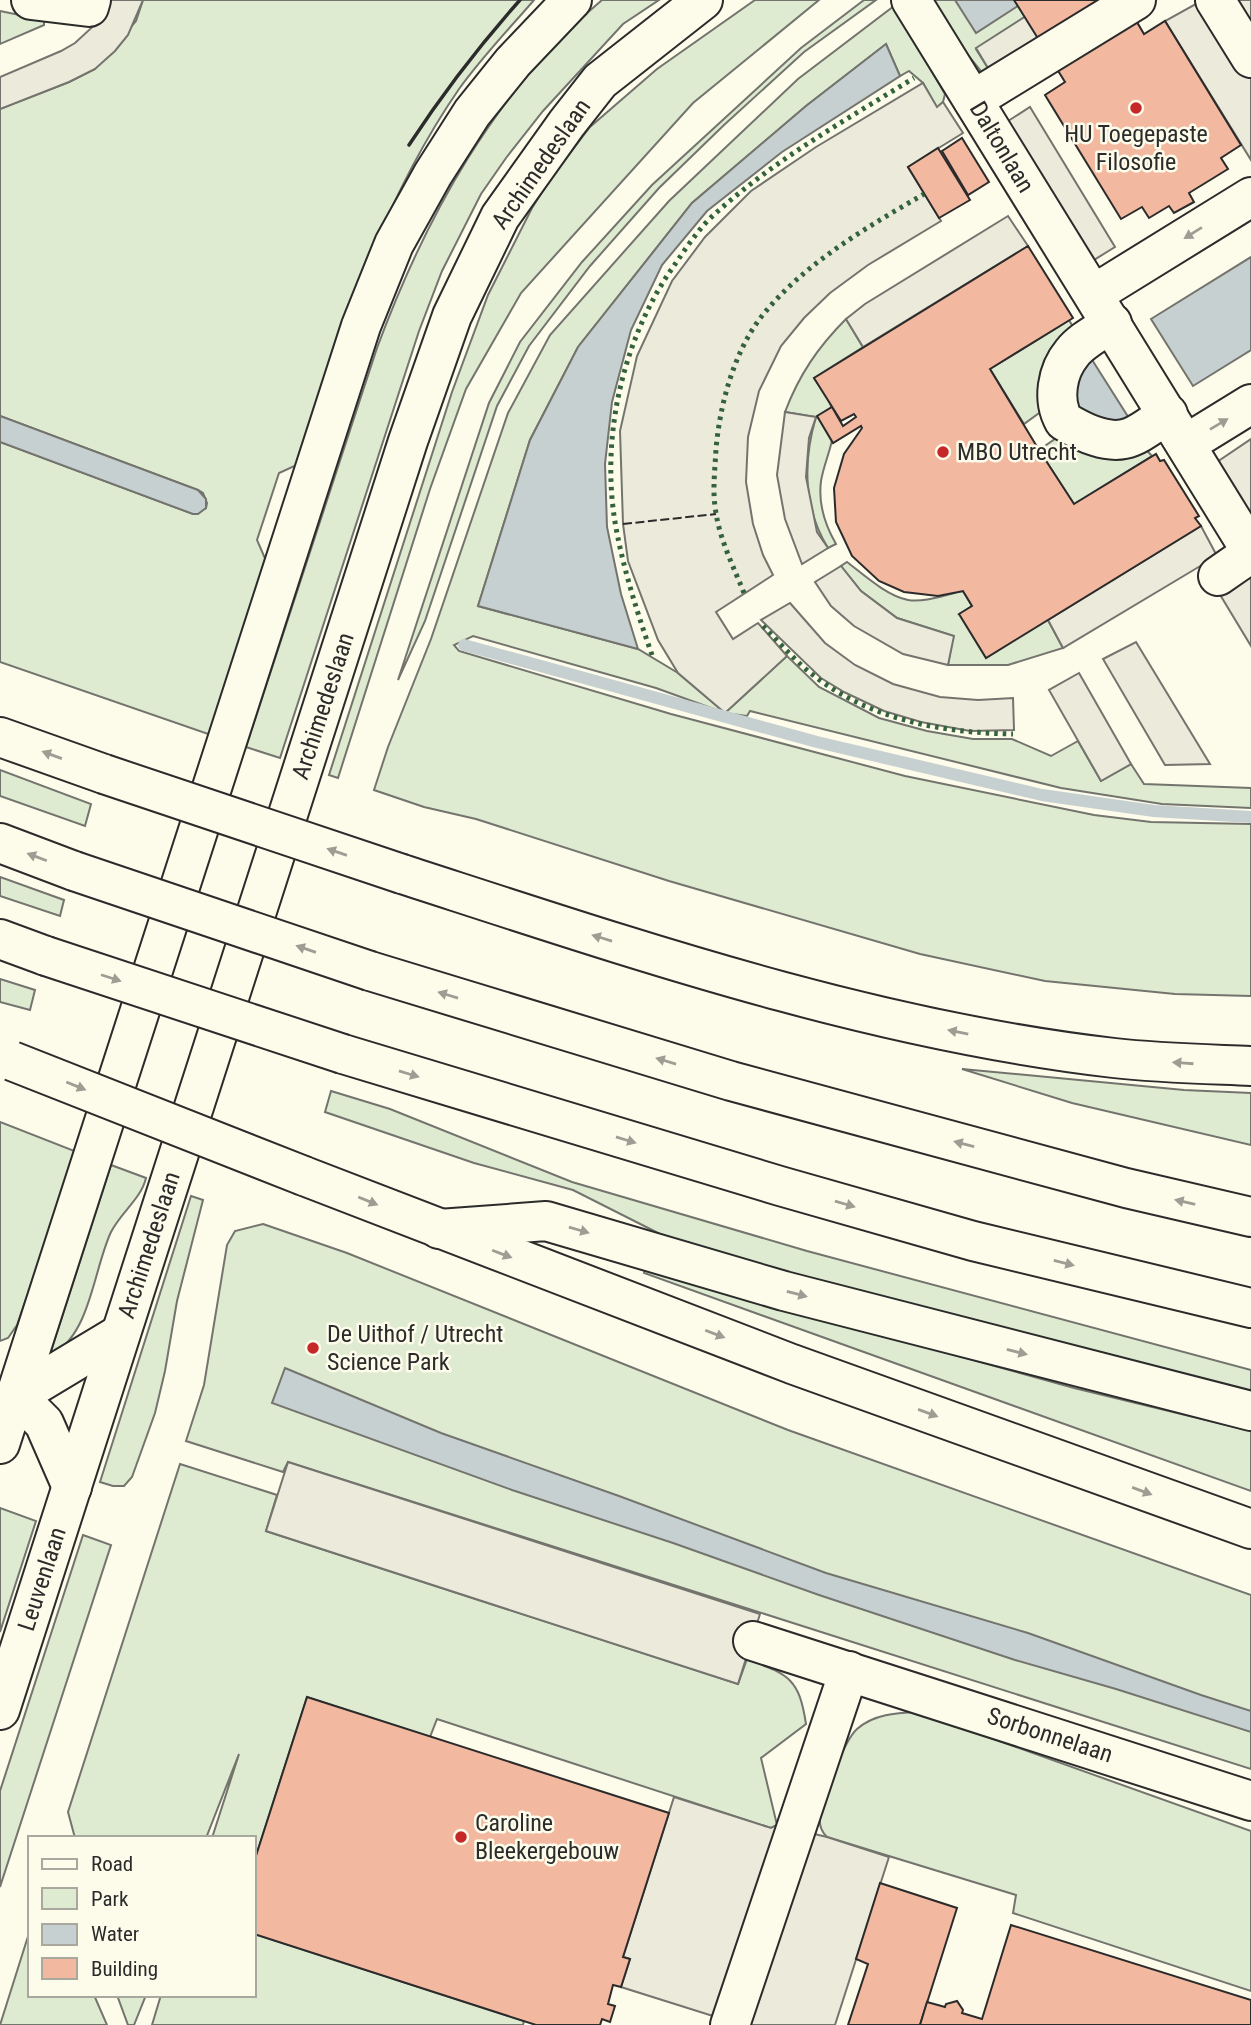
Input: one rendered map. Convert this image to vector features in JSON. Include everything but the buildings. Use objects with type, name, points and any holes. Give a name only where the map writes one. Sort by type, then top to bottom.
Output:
[{"type":"main road","points":[[32,0],[89,7],[91,0]]},
{"type":"main road","points":[[0,1444],[8,1394],[361,327],[394,244],[433,174],[472,113],[513,62],[572,0]]},
{"type":"main road","name":"Archimedeslaan","points":[[72,1487],[408,441],[452,316],[500,217],[566,123],[600,81],[703,0]]},
{"type":"main road","name":"Daltonlaan","points":[[911,0],[973,100],[1012,194],[1103,309],[1251,552]]},
{"type":"main road","points":[[973,100],[1136,0]]},
{"type":"main road","points":[[1214,0],[1251,58]]},
{"type":"main road","points":[[1251,197],[1103,309],[1070,354],[1059,378],[1057,398],[1064,421],[1078,430],[1100,438],[1129,439],[1177,429],[1251,404]]},
{"type":"main road","points":[[1218,576],[1251,552]]},
{"type":"main road","points":[[0,737],[402,874],[655,954],[895,1019],[1114,1058],[1251,1066]]},
{"type":"main road","points":[[0,843],[74,871],[370,971],[731,1081],[1126,1188],[1251,1217]]},
{"type":"main road","points":[[0,939],[343,1054],[780,1186],[973,1241],[1251,1308]]},
{"type":"main road","points":[[6,1058],[439,1229],[792,1364],[1251,1530]]},
{"type":"main road","points":[[439,1229],[546,1221],[784,1291],[1251,1411]]},
{"type":"main road","points":[[8,1394],[120,1334]]},
{"type":"main road","points":[[8,1394],[44,1423],[72,1487]]},
{"type":"main road","name":"Leuvenlaan","points":[[0,1710],[72,1487]]},
{"type":"main road","name":"Sorbonnelaan","points":[[753,1641],[1251,1801]]},
{"type":"main road","points":[[730,2025],[849,1671]]},
{"type":"green space","points":[[143,0],[534,0],[459,89],[431,132],[385,223],[347,318],[299,464],[279,473],[257,540],[267,563],[211,735],[0,662],[0,442],[193,514],[206,508],[203,493],[198,490],[0,416],[0,109],[95,69],[136,21]]},
{"type":"green space","points":[[602,0],[659,0],[623,24],[543,111],[481,194],[442,271],[419,331],[280,758],[246,747],[377,348],[418,251],[467,159],[496,116],[563,36]]},
{"type":"green space","points":[[755,0],[819,0],[693,103],[521,293],[466,389],[430,489],[338,778],[329,775],[452,392],[488,295],[532,208],[590,127],[657,69]]},
{"type":"green space","points":[[864,0],[876,0],[804,52],[659,188],[590,266],[529,346],[497,406],[425,621],[398,680],[489,403],[520,342],[582,262],[652,185],[801,48]]},
{"type":"green space","points":[[933,0],[1051,0],[976,49],[991,73],[984,75],[967,54]]},
{"type":"green space","points":[[894,6],[945,94],[943,102],[937,108],[923,83],[909,71],[900,76],[886,44],[806,106],[692,203],[578,347],[530,440],[478,606],[638,649],[678,673],[725,713],[656,688],[473,636],[454,645],[459,651],[671,714],[905,776],[1094,815],[1151,822],[1251,824],[1251,996],[1175,994],[1045,981],[920,954],[669,881],[476,819],[424,807],[374,790],[431,639],[508,413],[550,335],[669,201],[798,79]]},
{"type":"green space","points":[[0,11],[44,20],[44,25],[0,44]]},
{"type":"green space","points":[[846,319],[863,347],[814,378],[828,399],[834,416],[833,435],[820,490],[823,514],[836,544],[828,548],[814,517],[808,484],[809,450],[816,417],[785,412],[810,362]]},
{"type":"green space","points":[[1069,320],[1076,332],[1050,405],[1024,424],[990,369]]},
{"type":"green space","points":[[1065,432],[1141,444],[1152,456],[1074,504],[1039,450]]},
{"type":"green space","points":[[847,562],[900,598],[922,600],[963,591],[972,606],[960,614],[1048,620],[1063,648],[1008,665],[948,665],[953,636],[897,618],[861,591],[841,566]]},
{"type":"green space","points":[[787,656],[819,687],[879,718],[927,731],[973,739],[1012,739],[1051,756],[1078,741],[1101,781],[1131,764],[1144,784],[1251,788],[1251,808],[1162,804],[1061,788],[750,711],[747,716],[725,713]]},
{"type":"green space","points":[[0,770],[91,804],[85,826],[0,796]]},
{"type":"green space","points":[[0,877],[64,900],[60,916],[0,896]]},
{"type":"green space","points":[[0,979],[35,990],[30,1010],[0,1002]]},
{"type":"green space","points":[[962,1069],[1184,1090],[1251,1093],[1251,1145],[1072,1103]]},
{"type":"green space","points":[[331,1091],[390,1109],[572,1182],[807,1251],[1251,1370],[1251,1393],[752,1267],[666,1237],[573,1190],[474,1163],[325,1112]]},
{"type":"green space","points":[[0,1122],[77,1152],[17,1325],[8,1338],[0,1341]]},
{"type":"green space","points":[[111,1165],[146,1178],[140,1192],[111,1232],[77,1329],[55,1353],[51,1351]]},
{"type":"green space","points":[[191,1196],[203,1200],[177,1301],[155,1413],[132,1477],[124,1486],[113,1486],[100,1482]]},
{"type":"green space","points":[[263,1224],[347,1253],[788,1430],[1251,1595],[1251,1769],[288,1462],[283,1472],[186,1441],[204,1385],[227,1245],[235,1231]]},
{"type":"green space","points":[[647,1264],[723,1291],[1074,1388],[1251,1431],[1251,1491],[644,1273]]},
{"type":"green space","points":[[180,1464],[277,1495],[266,1531],[738,1684],[747,1659],[773,1669],[790,1680],[795,1687],[806,1724],[761,1758],[777,1825],[771,1828],[437,1719],[430,1737],[307,1697],[256,1856],[256,1836],[213,1836],[239,1754],[207,1836],[74,1836],[68,1812]]},
{"type":"green space","points":[[0,1508],[36,1521],[0,1632]]},
{"type":"green space","points":[[83,1535],[111,1545],[0,1887],[0,1791]]},
{"type":"green space","points":[[918,1712],[1251,1831],[1251,1991],[1013,1913],[1016,1895],[827,1837],[820,1826],[824,1798],[846,1745],[857,1729],[878,1717]]},
{"type":"green space","points":[[256,1935],[524,2021],[523,2025],[152,2025],[160,1997],[256,1997]]},
{"type":"green space","points":[[28,1936],[28,1997],[95,1997],[107,2025],[0,2025]]},
{"type":"green space","points":[[118,1997],[145,1997],[134,2025],[128,2025]]},
{"type":"shaded area","points":[[110,0],[143,0],[128,35],[115,51],[95,69],[0,109],[0,77],[75,43],[100,20]]},
{"type":"shaded area","points":[[1051,0],[1109,0],[991,73],[976,48]]},
{"type":"shaded area","points":[[1195,0],[1251,0],[1251,160],[1165,21],[1196,4]]},
{"type":"shaded area","points":[[923,83],[937,107],[943,102],[963,133],[908,167],[941,221],[868,265],[830,293],[804,318],[781,346],[759,391],[748,437],[746,482],[753,524],[773,575],[716,612],[733,639],[758,623],[787,656],[725,713],[678,673],[658,640],[628,561],[623,524],[620,431],[637,356],[672,281],[705,237],[751,191],[816,147]]},
{"type":"shaded area","points":[[1030,107],[1115,247],[1089,263],[1005,123]]},
{"type":"shaded area","points":[[1008,216],[1028,246],[863,347],[846,319],[865,304]]},
{"type":"shaded area","points":[[785,412],[816,417],[809,438],[806,477],[817,532],[828,548],[802,564],[785,519],[777,475]]},
{"type":"shaded area","points":[[1251,439],[1251,523],[1214,464]]},
{"type":"shaded area","points":[[1201,526],[1217,556],[1063,648],[1048,620]]},
{"type":"shaded area","points":[[841,566],[861,591],[897,618],[954,636],[948,665],[903,654],[854,626],[831,606],[815,582]]},
{"type":"shaded area","points":[[1247,573],[1251,580],[1251,646],[1219,593]]},
{"type":"shaded area","points":[[790,603],[825,643],[855,665],[893,684],[940,697],[978,700],[1013,698],[1014,730],[970,731],[921,722],[884,711],[844,692],[821,678],[761,620]]},
{"type":"shaded area","points":[[1136,642],[1210,764],[1165,765],[1103,659]]},
{"type":"shaded area","points":[[1079,673],[1131,764],[1101,781],[1049,690]]},
{"type":"shaded area","points":[[288,1462],[760,1614],[738,1684],[266,1531]]},
{"type":"shaded area","points":[[674,1797],[771,1828],[777,1825],[827,1837],[889,1857],[835,2025],[713,2025],[713,2016],[621,1987],[630,1959],[623,1957]]},
{"type":"water","points":[[955,0],[1027,0],[976,33]]},
{"type":"water","points":[[886,44],[900,76],[782,152],[707,211],[662,265],[631,330],[612,402],[605,464],[607,527],[621,594],[638,649],[478,606],[530,440],[578,347],[692,203],[806,106]]},
{"type":"water","points":[[1251,257],[1251,350],[1193,386],[1151,319]]},
{"type":"water","points":[[1089,355],[1132,423],[1123,428],[1078,408],[1072,382]]},
{"type":"water","points":[[0,416],[198,490],[206,499],[206,508],[193,514],[0,442]]},
{"type":"water","points":[[285,1368],[441,1433],[826,1573],[1028,1633],[1251,1711],[1251,1732],[1015,1660],[819,1595],[512,1490],[272,1403]]},
{"type":"waterway","points":[[464,645],[817,742],[1042,795],[1154,811],[1251,817]]},
{"type":"hedge","points":[[652,655],[624,564],[612,499],[613,430],[618,396],[639,329],[671,270],[710,218],[763,174],[914,78]]},
{"type":"hedge","points":[[744,593],[721,533],[714,497],[721,413],[738,358],[755,325],[801,276],[861,232],[924,194]]},
{"type":"hedge","points":[[763,626],[813,675],[859,703],[883,713],[934,727],[1013,734]]},
{"type":"fence","points":[[623,524],[716,514]]},
{"type":"wall","points":[[409,145],[462,70],[520,0]]},
{"type":"place","name":"HU Toegepaste Filosofie","points":[[1136,108]]},
{"type":"place","name":"MBO Utrecht","points":[[943,452]]},
{"type":"place","name":"De Uithof / Utrecht Science Park","points":[[313,1348]]},
{"type":"place","name":"Caroline Bleekergebouw","points":[[461,1837]]}]
